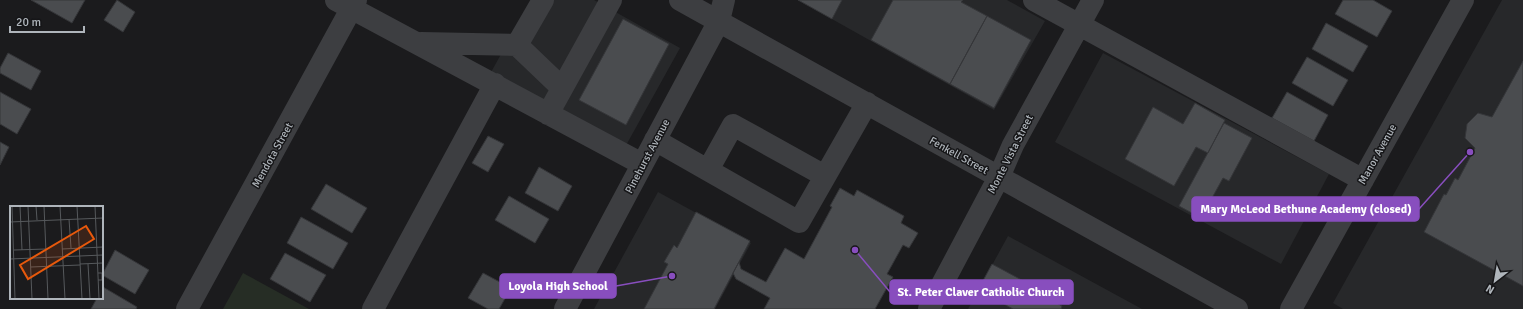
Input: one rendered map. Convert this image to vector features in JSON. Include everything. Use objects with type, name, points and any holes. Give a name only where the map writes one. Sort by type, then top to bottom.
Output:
[{"type":"street","points":[[517,45],[542,0]]},
{"type":"street","points":[[548,114],[611,0]]},
{"type":"street","name":"Fenkell Street","points":[[680,0],[1237,309]]},
{"type":"street","name":"Pinehurst Avenue","points":[[565,309],[719,21],[724,0]]},
{"type":"street","points":[[1034,0],[1363,180]]},
{"type":"street","name":"Monte Vista Street","points":[[929,309],[999,177],[1013,145],[1093,0]]},
{"type":"street","name":"Manor Avenue","points":[[1291,309],[1463,0]]},
{"type":"street","points":[[348,3],[416,43],[642,164]]},
{"type":"street","name":"Mendota Street","points":[[187,309],[348,3]]},
{"type":"street","points":[[416,43],[517,45],[562,88]]},
{"type":"street","points":[[373,309],[495,84]]},
{"type":"street","points":[[655,140],[799,222],[867,103]]},
{"type":"street","points":[[708,170],[733,125],[826,176]]},
{"type":"shaded area","points":[[531,0],[594,0],[680,48],[624,149],[490,74]]},
{"type":"shaded area","points":[[798,0],[1007,0],[1045,21],[994,110]]},
{"type":"shaded area","points":[[1502,0],[1523,0],[1523,309],[1343,309],[1333,303]]},
{"type":"shaded area","points":[[1103,53],[1329,174],[1281,264],[1055,142]]},
{"type":"shaded area","points":[[658,192],[751,243],[715,309],[594,309]]},
{"type":"shaded area","points":[[1008,236],[1142,309],[968,309]]},
{"type":"shaded area","points":[[243,273],[309,309],[223,309]]},
{"type":"building","points":[[31,0],[85,0],[72,23]]},
{"type":"building","points":[[117,0],[135,12],[123,32],[104,20]]},
{"type":"building","points":[[798,0],[842,0],[832,19]]},
{"type":"building","points":[[893,0],[963,0],[961,2],[987,16],[950,84],[871,40]]},
{"type":"building","points":[[1343,0],[1373,0],[1392,11],[1377,37],[1335,14]]},
{"type":"building","points":[[987,16],[1031,40],[994,108],[950,84]]},
{"type":"building","points":[[623,19],[669,44],[626,125],[579,100]]},
{"type":"building","points":[[1326,23],[1368,46],[1353,72],[1312,49]]},
{"type":"building","points":[[8,53],[41,71],[31,90],[0,73],[0,68]]},
{"type":"building","points":[[1307,57],[1348,80],[1333,106],[1292,83]]},
{"type":"building","points":[[1523,61],[1523,286],[1424,232],[1444,194],[1446,195],[1455,178],[1458,180],[1475,148],[1465,138],[1467,124],[1478,113],[1492,117]]},
{"type":"building","points":[[0,92],[31,109],[17,134],[0,124]]},
{"type":"building","points":[[1287,92],[1328,115],[1314,141],[1272,118]]},
{"type":"building","points":[[1195,103],[1225,120],[1208,153],[1196,147],[1174,186],[1125,159],[1153,107],[1183,124]]},
{"type":"building","points":[[1224,123],[1252,138],[1229,181],[1223,178],[1201,218],[1179,206]]},
{"type":"building","points":[[488,136],[504,144],[488,172],[472,163]]},
{"type":"building","points":[[0,142],[9,147],[0,165]]},
{"type":"building","points":[[539,167],[572,186],[558,211],[525,193]]},
{"type":"building","points":[[326,184],[367,208],[352,233],[311,209]]},
{"type":"building","points":[[840,188],[854,196],[857,190],[904,216],[901,223],[918,233],[909,248],[903,245],[887,274],[893,277],[875,309],[764,309],[770,298],[736,279],[733,273],[739,262],[741,269],[766,282],[785,248],[804,259],[832,207],[830,206]]},
{"type":"building","points":[[509,196],[549,219],[535,243],[495,220]]},
{"type":"building","points":[[696,212],[750,241],[714,309],[644,309],[668,264],[664,262],[674,245],[677,248]]},
{"type":"building","points":[[301,217],[348,243],[333,269],[287,243]]},
{"type":"building","points":[[115,250],[149,270],[135,294],[103,276]]},
{"type":"building","points":[[285,253],[326,275],[310,302],[270,279]]},
{"type":"building","points":[[992,264],[1031,285],[1029,288],[1062,306],[1061,309],[1013,309],[978,290]]},
{"type":"building","points":[[483,273],[511,288],[499,309],[488,309],[468,298]]},
{"type":"building","points":[[103,287],[137,307],[136,309],[91,309],[96,299],[103,299]]},
{"type":"place","name":"Mary McLeod Bethune Academy (closed)","points":[[1470,152]]},
{"type":"place","name":"St. Peter Claver Catholic Church","points":[[855,250]]},
{"type":"place","name":"Loyola High School","points":[[672,276]]}]
